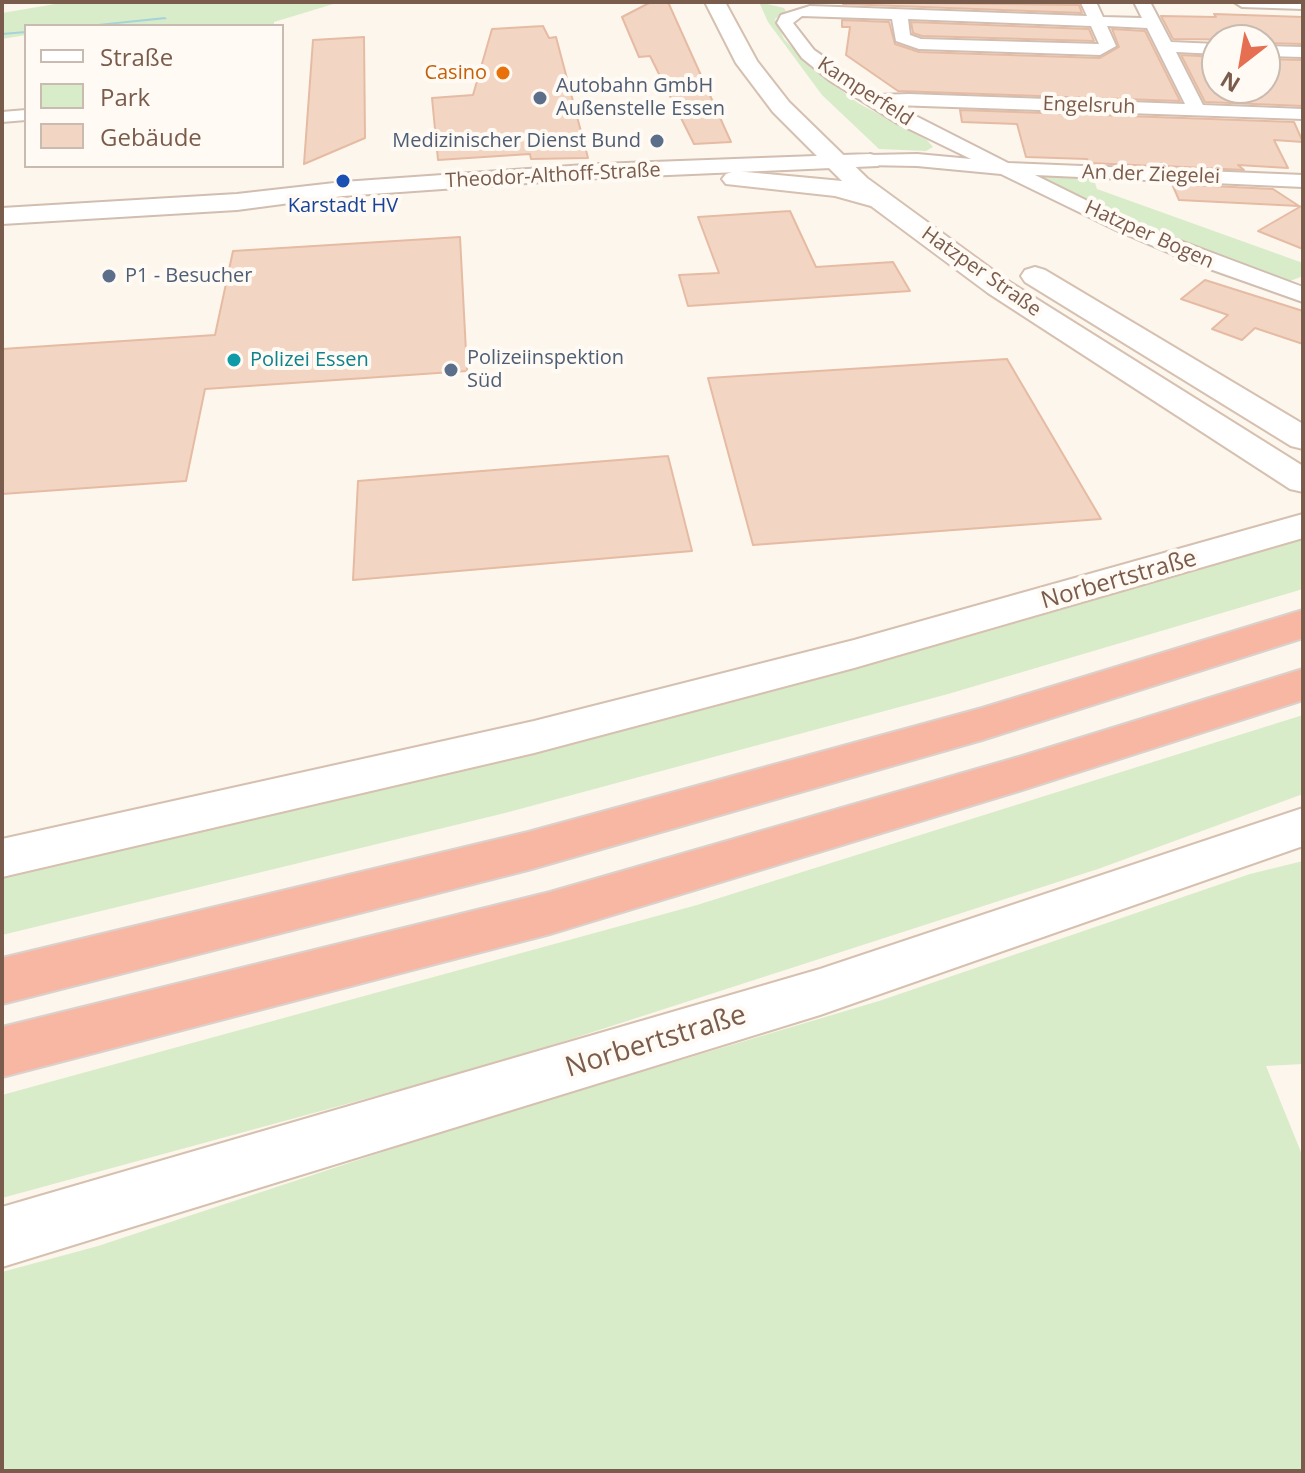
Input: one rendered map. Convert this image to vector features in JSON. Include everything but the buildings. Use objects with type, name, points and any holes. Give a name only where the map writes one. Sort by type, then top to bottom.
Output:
[{"type":"highway","points":[[2,981],[528,851],[982,724],[1303,624]]},
{"type":"highway","points":[[2,1052],[550,913],[1022,773],[1303,684]]},
{"type":"main road","name":"Hatzper Straße","points":[[715,2],[748,64],[781,107],[840,168],[881,179],[992,250]]},
{"type":"main road","points":[[774,166],[789,156],[794,148],[781,107]]},
{"type":"main road","name":"Hatzper Straße","points":[[846,137],[881,179],[998,287],[1291,474]]},
{"type":"main road","points":[[735,179],[838,188],[881,179]]},
{"type":"main road","name":"Hatzper Straße","points":[[1018,266],[1303,439]]},
{"type":"main road","points":[[1291,474],[1287,499],[1292,529]]},
{"type":"main road","name":"Norbertstraße","points":[[2,858],[534,737],[869,650],[1292,529]]},
{"type":"main road","name":"Norbertstraße","points":[[2,1237],[820,992],[1303,827]]},
{"type":"street","points":[[900,14],[902,38],[919,44],[1100,50],[1108,46],[1088,2]]},
{"type":"street","points":[[1141,2],[1197,110]]},
{"type":"street","points":[[1242,2],[1303,4]]},
{"type":"street","name":"Kamperfeld","points":[[998,168],[903,119],[835,76],[808,54],[785,23],[787,18],[827,6],[900,14],[1151,23]]},
{"type":"street","points":[[1165,47],[1201,48]]},
{"type":"street","points":[[1281,51],[1303,52]]},
{"type":"street","name":"Engelsruh","points":[[875,101],[909,99],[1303,114]]},
{"type":"street","points":[[2,117],[24,115]]},
{"type":"street","name":"Theodor-Althoff-Straße","points":[[2,216],[237,202],[343,189],[599,171],[774,166],[840,168],[881,179]]},
{"type":"street","name":"Theodor-Althoff-Straße","points":[[237,202],[289,204],[523,189],[649,186],[840,168]]},
{"type":"street","name":"An der Ziegelei","points":[[881,179],[998,168],[1303,181]]},
{"type":"street","name":"Hatzper Bogen","points":[[998,168],[1201,258],[1303,295]]},
{"type":"green space","points":[[67,2],[340,2],[274,24],[24,24],[24,35],[2,39],[2,13]]},
{"type":"green space","points":[[759,2],[784,8],[786,11],[775,19],[784,39],[810,67],[858,103],[927,140],[933,147],[926,151],[879,149],[822,95],[768,22]]},
{"type":"green space","points":[[1047,175],[1093,177],[1097,189],[1303,263],[1303,276],[1285,283],[1128,222],[1045,182],[1042,178]]},
{"type":"green space","points":[[1303,539],[1303,589],[948,694],[505,813],[2,935],[2,876],[495,762],[961,639]]},
{"type":"green space","points":[[1303,715],[1303,794],[1098,869],[497,1063],[2,1198],[2,1095],[697,905]]},
{"type":"green space","points":[[1303,861],[1303,1064],[1266,1066],[1303,1157],[1303,1471],[2,1471],[2,1272],[98,1246],[479,1120],[879,1001],[1250,874]]},
{"type":"waterway","points":[[102,24],[165,18]]},
{"type":"waterway","points":[[2,34],[24,32]]},
{"type":"place","name":"Casino","points":[[503,73]]},
{"type":"place","name":"Autobahn GmbH Außenstelle Essen","points":[[540,98]]},
{"type":"place","name":"Medizinischer Dienst Bund","points":[[657,141]]},
{"type":"place","name":"Karstadt HV","points":[[343,181]]},
{"type":"place","name":"P1 - Besucher","points":[[109,276]]},
{"type":"place","name":"Polizei Essen","points":[[234,360]]},
{"type":"place","name":"Polizeiinspektion Süd","points":[[451,370]]}]
